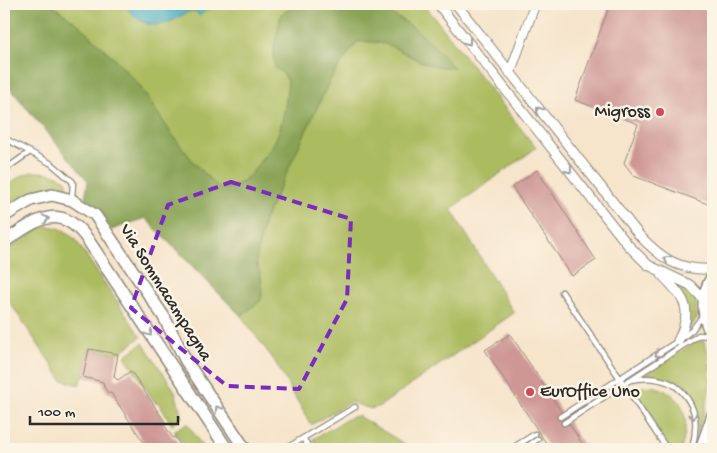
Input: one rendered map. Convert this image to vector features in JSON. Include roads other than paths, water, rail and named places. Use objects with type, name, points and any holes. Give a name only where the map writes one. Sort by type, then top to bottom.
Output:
[{"type":"street","points":[[438,4],[628,245],[648,265],[690,285],[704,304]]},
{"type":"street","points":[[456,4],[638,236],[658,254],[678,266],[700,270],[713,269]]},
{"type":"street","points":[[510,73],[535,4]]},
{"type":"street","name":"Via Sommacampagna","points":[[4,216],[22,204],[46,195],[59,195],[72,200],[95,215],[164,317],[186,361],[245,449]]},
{"type":"street","name":"Via Sommacampagna","points":[[4,242],[30,224],[43,218],[61,218],[76,226],[88,240],[226,449]]},
{"type":"street","points":[[657,269],[684,301],[686,316],[683,331],[678,341]]},
{"type":"street","points":[[713,276],[707,288],[704,304],[706,323],[713,338]]},
{"type":"street","points":[[700,449],[713,415]]},
{"type":"lane","points":[[4,138],[52,164],[73,182],[72,200]]},
{"type":"lane","points":[[4,170],[30,152]]},
{"type":"lane","points":[[562,292],[664,446]]},
{"type":"lane","points":[[560,417],[678,341],[699,323],[703,316],[704,304]]},
{"type":"lane","points":[[564,422],[699,335],[713,338]]},
{"type":"lane","points":[[629,380],[646,378],[663,380],[678,388],[687,398],[694,413],[696,429],[692,449]]},
{"type":"lane","points":[[285,449],[355,407]]},
{"type":"lane","points":[[511,449],[535,434]]},
{"type":"lane","points":[[303,438],[310,449]]},
{"type":"lane","points":[[523,449],[538,439]]},
{"type":"water","points":[[125,4],[215,4],[199,16],[196,11],[191,11],[167,23],[154,25],[137,19]]},
{"type":"place","name":"Migross","points":[[660,112]]},
{"type":"place","name":"EurOffice Uno","points":[[530,392]]}]
